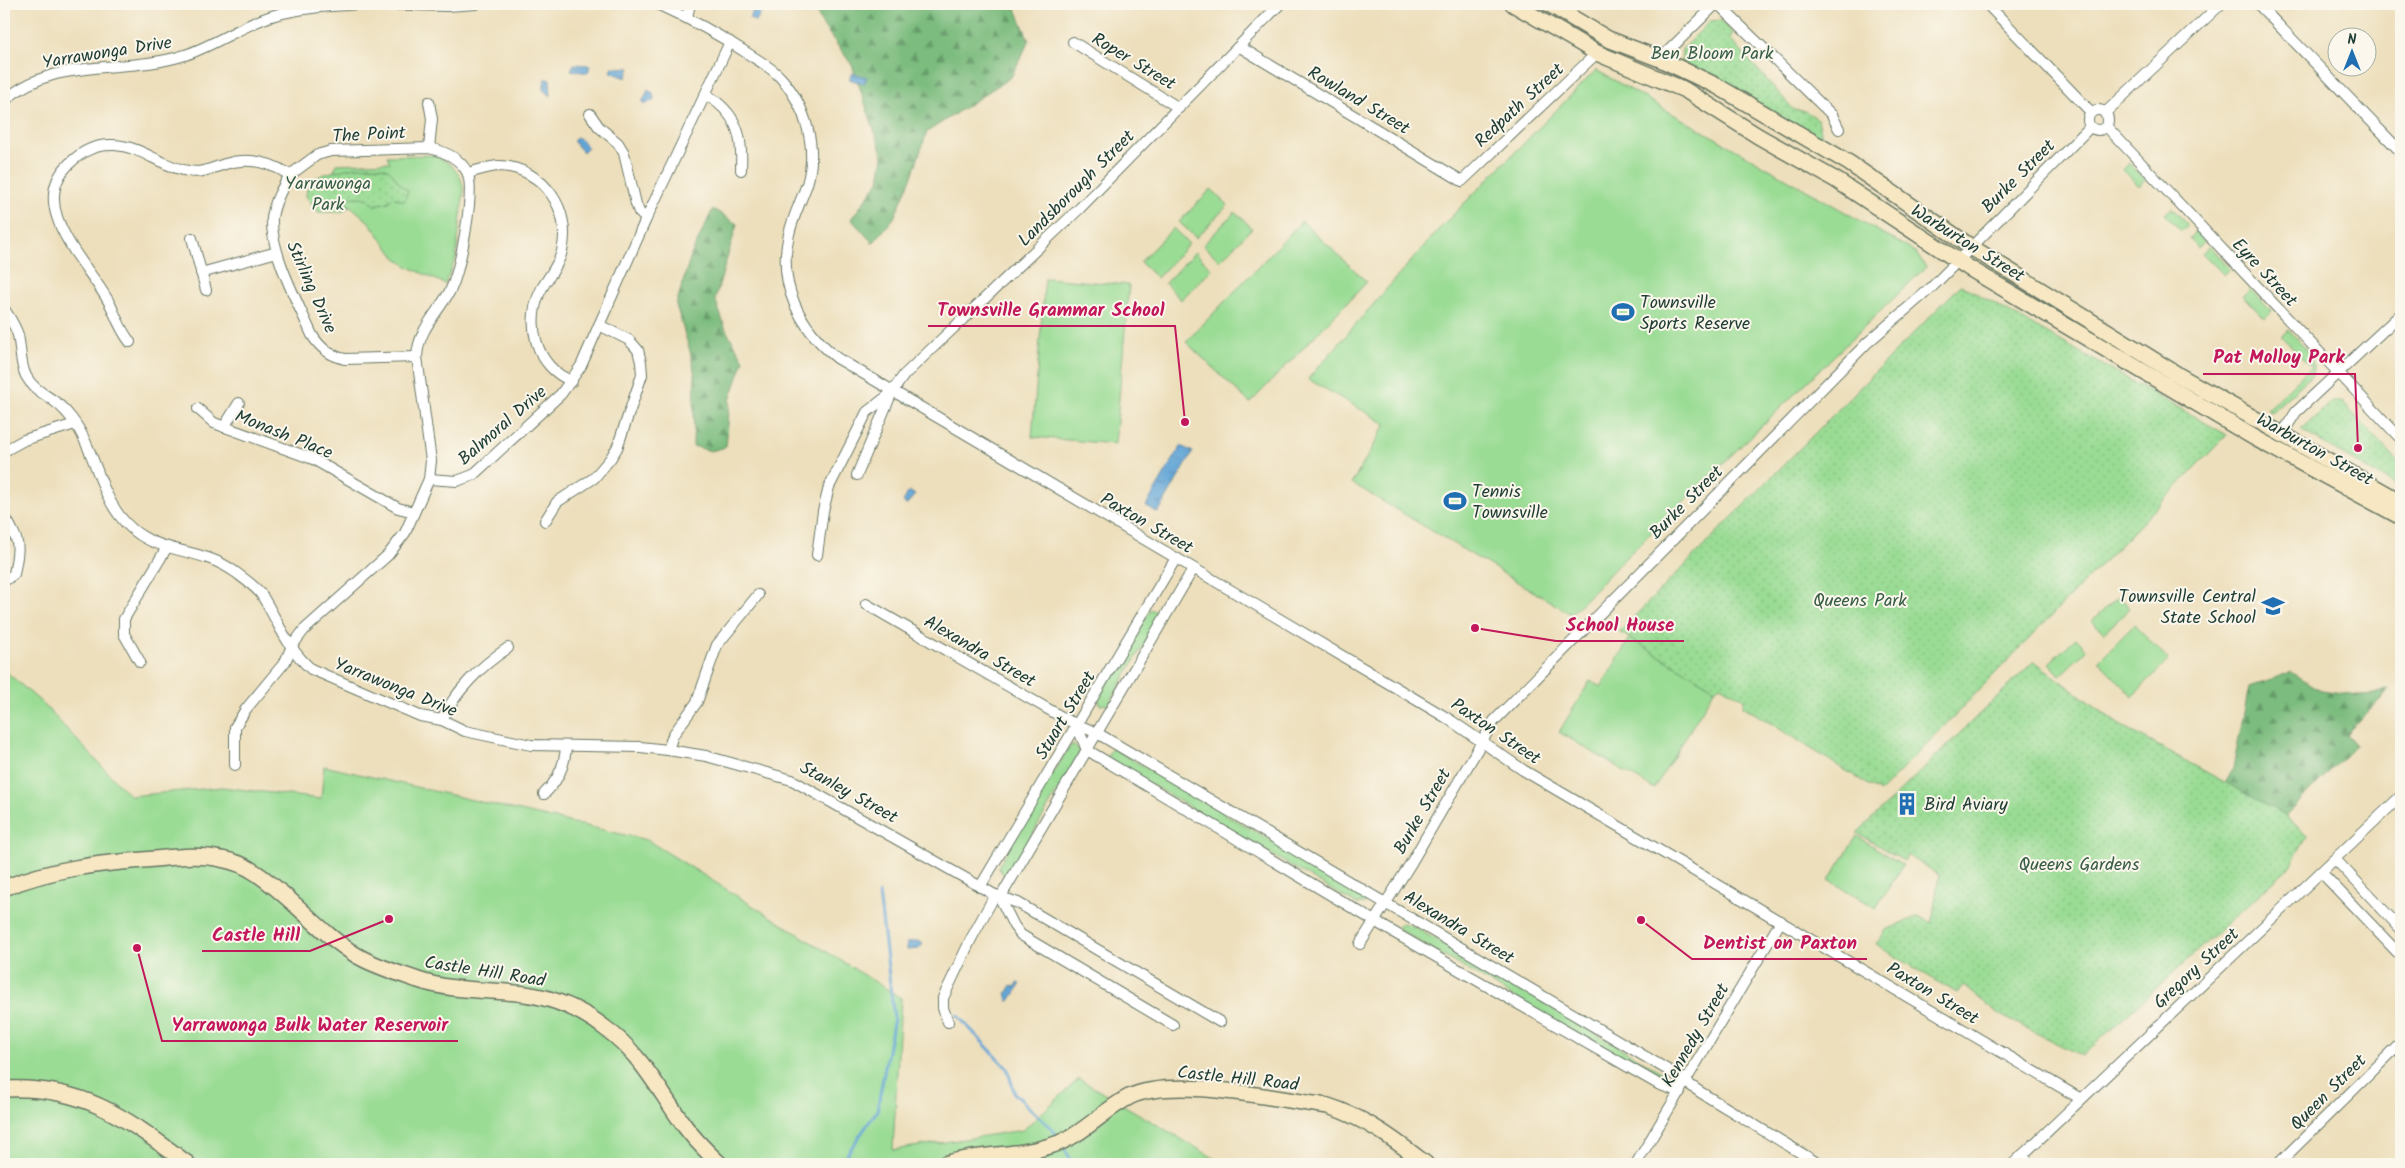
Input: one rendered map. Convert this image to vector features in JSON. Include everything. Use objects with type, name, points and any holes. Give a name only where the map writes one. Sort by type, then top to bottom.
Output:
[{"type":"main road","name":"Warburton Street","points":[[1513,4],[1597,53],[1684,90],[1758,136],[1836,180],[1957,260],[2255,438],[2401,517]]},
{"type":"main road","name":"Warburton Street","points":[[1549,4],[1608,39],[1660,58],[1717,86],[1849,163],[1971,247],[2178,375],[2401,502]]},
{"type":"main road","points":[[2178,375],[2200,396],[2243,422],[2255,438]]},
{"type":"main road","points":[[2282,434],[2289,447],[2330,471],[2356,494]]},
{"type":"main road","name":"Castle Hill Road","points":[[4,888],[47,873],[92,864],[198,857],[220,858],[239,864],[255,872],[278,889],[325,932],[357,956],[421,981],[444,987],[541,997],[562,1003],[588,1016],[629,1047],[647,1069],[682,1122],[720,1164]]},
{"type":"main road","points":[[4,1089],[41,1090],[91,1102],[138,1126],[188,1164]]},
{"type":"main road","name":"Castle Hill Road","points":[[945,1164],[972,1157],[1036,1150],[1066,1141],[1106,1111],[1130,1096],[1169,1089],[1207,1090],[1328,1106],[1374,1125],[1426,1164]]},
{"type":"street","name":"Yarrawonga Drive","points":[[4,101],[24,85],[58,73],[151,64],[186,55],[230,33],[275,15],[362,4]]},
{"type":"street","points":[[377,4],[447,6],[476,4]]},
{"type":"street","points":[[657,4],[687,17],[730,42],[771,69],[792,92],[806,122],[811,152],[807,183],[789,235],[786,254],[788,290],[801,320],[822,346],[837,358],[892,392]]},
{"type":"street","points":[[687,17],[690,4]]},
{"type":"street","name":"Landsborough Street","points":[[857,475],[892,392],[905,374],[1080,208],[1240,47],[1280,4]]},
{"type":"street","points":[[1660,58],[1717,4],[1832,115],[1840,129]]},
{"type":"street","points":[[1987,4],[2091,112]]},
{"type":"street","points":[[2106,112],[2221,4]]},
{"type":"street","points":[[2258,4],[2401,152]]},
{"type":"street","name":"Balmoral Drive","points":[[429,480],[457,481],[473,475],[561,394],[572,381],[581,366],[646,219],[730,42]]},
{"type":"street","name":"Roper Street","points":[[1073,42],[1179,108]]},
{"type":"street","name":"Rowland Street","points":[[1240,47],[1462,181]]},
{"type":"street","name":"Redpath Street","points":[[1462,181],[1597,53]]},
{"type":"street","points":[[706,95],[722,104],[734,120],[741,138],[741,170]]},
{"type":"street","points":[[429,102],[432,119],[429,148]]},
{"type":"street","points":[[2100,109],[2106,112],[2109,118],[2106,126],[2097,130],[2090,127],[2088,118],[2091,112],[2100,109]]},
{"type":"street","points":[[590,114],[599,127],[618,143],[624,152],[636,204],[639,212],[646,219]]},
{"type":"street","name":"Eyre Street","points":[[2106,126],[2401,439]]},
{"type":"street","name":"Burke Street","points":[[1360,944],[1366,932],[1387,903],[1494,721],[1867,343],[1932,287],[2090,127]]},
{"type":"street","points":[[130,342],[115,319],[111,306],[59,224],[54,200],[59,178],[66,166],[79,154],[99,146],[113,145],[127,146],[189,171],[208,171],[225,164],[256,161],[275,166],[290,175]]},
{"type":"street","name":"The Point","points":[[290,175],[317,155],[331,151],[429,148],[443,151],[460,162],[468,173]]},
{"type":"street","points":[[234,765],[235,727],[246,709],[285,662],[292,646],[304,630],[388,555],[405,532],[429,480],[431,461],[429,442],[416,357],[418,342],[451,288],[460,262],[470,193],[468,173],[489,166],[516,169],[542,183],[559,205],[564,232],[562,251],[554,270],[542,289],[534,310],[533,326],[537,343],[550,368],[560,377],[572,381]]},
{"type":"street","name":"Stirling Drive","points":[[290,175],[281,190],[272,217],[277,252],[312,335],[325,351],[334,357],[345,359],[416,357]]},
{"type":"street","points":[[192,238],[206,290]]},
{"type":"street","points":[[201,273],[277,252]]},
{"type":"street","name":"Yarrawonga Drive","points":[[4,309],[17,334],[22,363],[31,384],[36,390],[59,405],[75,424],[95,462],[104,490],[119,515],[138,535],[166,549],[199,554],[219,561],[237,573],[260,593],[281,632],[298,657],[312,669],[420,716],[442,720],[465,732],[532,745],[640,747],[668,750]]},
{"type":"street","points":[[2282,434],[2296,412],[2401,314]]},
{"type":"street","points":[[545,521],[557,502],[594,478],[610,459],[617,448],[642,375],[641,362],[633,345],[618,333],[599,325]]},
{"type":"street","name":"Landsborough Street","points":[[817,556],[823,511],[829,488],[868,412],[892,392]]},
{"type":"street","name":"Paxton Street","points":[[892,392],[1388,682],[1523,770],[2081,1099]]},
{"type":"street","points":[[224,427],[239,403]]},
{"type":"street","name":"Monash Place","points":[[198,410],[214,423],[313,459],[398,508],[414,512]]},
{"type":"street","points":[[4,451],[24,440],[75,424]]},
{"type":"street","points":[[4,516],[18,540],[19,549],[14,574],[4,580]]},
{"type":"street","points":[[4,538],[10,526]]},
{"type":"street","points":[[140,662],[124,634],[124,618],[166,549]]},
{"type":"street","name":"Stuart Street","points":[[980,887],[1176,558]]},
{"type":"street","name":"Stuart Street","points":[[948,1022],[943,1008],[943,998],[971,939],[1087,750],[1193,569]]},
{"type":"street","points":[[668,750],[673,735],[696,702],[717,645],[758,595]]},
{"type":"street","name":"Alexandra Street","points":[[866,604],[1077,726],[1097,733],[1387,903],[1673,1073],[1686,1083],[1819,1164]]},
{"type":"street","points":[[442,720],[449,705],[488,661],[508,648]]},
{"type":"street","points":[[1077,726],[1087,750]]},
{"type":"street","points":[[544,794],[560,774],[566,746]]},
{"type":"street","name":"Stanley Street","points":[[668,750],[706,756],[792,780],[980,887],[1018,903],[1220,1022]]},
{"type":"street","name":"Alexandra Street","points":[[1087,750],[1649,1079],[1680,1092]]},
{"type":"street","name":"Gregory Street","points":[[2013,1164],[2401,796]]},
{"type":"street","points":[[2335,859],[2401,929]]},
{"type":"street","points":[[2321,872],[2401,956]]},
{"type":"street","points":[[998,896],[1014,926],[1022,934],[1173,1026]]},
{"type":"street","name":"Kennedy Street","points":[[1636,1164],[1781,921]]},
{"type":"street","name":"Queen Street","points":[[2278,1164],[2401,1043]]},
{"type":"street","points":[[2022,1155],[2030,1164]]},
{"type":"green space","points":[[813,4],[1014,4],[1029,41],[1011,77],[927,132],[912,176],[894,218],[873,243],[851,219],[879,181],[883,156],[852,65],[822,24]]},
{"type":"green space","name":"Ben Bloom Park","points":[[1720,20],[1733,33],[1730,39],[1794,110],[1805,111],[1818,119],[1823,143],[1681,63],[1682,49],[1710,21]]},
{"type":"green space","name":"Townsville Sports Reserve","points":[[1596,70],[1915,252],[1926,267],[1620,563],[1571,614],[1352,483],[1386,424],[1308,379],[1440,228]]},
{"type":"green space","points":[[435,155],[451,165],[460,176],[464,190],[456,258],[445,284],[407,266],[395,257],[369,222],[346,202],[348,198],[362,197],[374,205],[389,202],[392,196],[404,201],[408,190],[400,184],[390,171],[385,168],[370,166],[333,173],[337,164],[390,162],[387,156]]},
{"type":"green space","points":[[2129,163],[2145,179],[2139,186],[2123,170]]},
{"type":"green space","name":"Yarrawonga Park","points":[[355,167],[378,167],[385,168],[391,172],[401,185],[408,190],[404,201],[392,197],[388,202],[374,205],[366,198],[348,198],[346,202],[350,206],[342,212],[318,212],[306,196],[311,182],[324,174]]},
{"type":"green space","points":[[1211,189],[1228,205],[1196,238],[1179,222]]},
{"type":"green space","points":[[2172,208],[2188,225],[2181,231],[2165,214]]},
{"type":"green space","points":[[713,209],[737,224],[715,299],[726,330],[744,360],[730,400],[726,447],[711,451],[693,446],[695,375],[676,305],[691,255]]},
{"type":"green space","points":[[1235,212],[1252,228],[1220,261],[1203,245]]},
{"type":"green space","points":[[1302,221],[1367,282],[1250,403],[1186,342]]},
{"type":"green space","points":[[1173,228],[1189,244],[1157,278],[1140,262]]},
{"type":"green space","points":[[2195,232],[2205,241],[2198,248],[2189,238]]},
{"type":"green space","points":[[2209,246],[2230,269],[2224,275],[2202,253]]},
{"type":"green space","points":[[1195,252],[1212,269],[1181,300],[1165,283]]},
{"type":"green space","points":[[1045,278],[1129,285],[1115,444],[1032,437]]},
{"type":"green space","name":"Queens Park","points":[[1961,285],[2227,435],[1880,792],[1743,706],[1744,699],[1720,685],[1715,689],[1619,632]]},
{"type":"green space","points":[[2250,289],[2272,312],[2265,319],[2243,296]]},
{"type":"green space","points":[[2289,330],[2308,351],[2313,362],[2313,369],[2311,376],[2271,412],[2267,409],[2311,367],[2281,336]]},
{"type":"green space","points":[[2332,401],[2341,401],[2401,465],[2401,489],[2301,430]]},
{"type":"green space","points":[[2119,596],[2130,608],[2104,633],[2092,621]]},
{"type":"green space","points":[[1151,609],[1161,615],[1109,704],[1100,705],[1098,699]]},
{"type":"green space","points":[[2134,625],[2169,660],[2133,696],[2098,661]]},
{"type":"green space","points":[[1630,638],[1715,689],[1654,789],[1559,732],[1590,681],[1601,687]]},
{"type":"green space","points":[[2076,638],[2087,650],[2060,675],[2049,663]]},
{"type":"green space","points":[[2034,661],[2118,724],[2225,783],[2233,768],[2249,687],[2291,672],[2321,690],[2366,696],[2391,689],[2346,734],[2356,745],[2285,816],[2261,836]]},
{"type":"green space","name":"Queens Gardens","points":[[2034,661],[2118,724],[2285,815],[2307,836],[2290,866],[2082,1056],[2000,1015],[1963,985],[1957,993],[1876,945],[1886,930],[1918,916],[1932,923],[1939,875],[1908,855],[1904,861],[1857,833]]},
{"type":"green space","points":[[4,670],[42,703],[130,796],[222,787],[321,799],[324,766],[647,840],[901,998],[893,1150],[1023,1130],[1079,1079],[1224,1164],[4,1164]]},
{"type":"green space","points":[[1073,745],[1079,749],[1079,754],[1010,873],[1003,874],[998,867],[1069,747]]},
{"type":"green space","points":[[1112,748],[1351,887],[1367,897],[1368,901],[1365,904],[1356,904],[1106,758]]},
{"type":"green space","points":[[1857,836],[1903,865],[1876,908],[1829,880]]},
{"type":"green space","points":[[1401,923],[1411,925],[1663,1073],[1674,1084],[1649,1077],[1398,929]]},
{"type":"water","points":[[756,6],[763,9],[756,22],[749,18]]},
{"type":"water","points":[[574,64],[590,65],[588,73],[571,70]]},
{"type":"water","points":[[612,67],[630,68],[626,78],[611,72]]},
{"type":"water","points":[[852,73],[867,77],[864,84],[849,79]]},
{"type":"water","points":[[545,79],[550,79],[551,96],[543,90]]},
{"type":"water","points":[[648,90],[653,93],[654,100],[644,105],[642,103]]},
{"type":"water","points":[[578,137],[588,147],[583,152],[573,141]]},
{"type":"water","points":[[1181,446],[1193,452],[1158,513],[1146,506]]},
{"type":"water","points":[[909,491],[915,495],[906,505],[903,502]]},
{"type":"water","points":[[918,941],[923,944],[919,949],[907,950],[907,943]]},
{"type":"water","points":[[1018,983],[1021,984],[1010,1001],[1008,1001],[1006,993],[1011,985],[1015,987]]},
{"type":"waterway","points":[[840,1164],[877,1111],[894,1018],[879,893]]},
{"type":"waterway","points":[[957,1015],[1007,1068],[1015,1094],[1051,1128],[1057,1138]]},
{"type":"waterway","points":[[1062,1145],[1073,1164]]},
{"type":"place","name":"Townsville Sports Reserve","points":[[1623,312]]},
{"type":"place","name":"Townsville Grammar School","points":[[1185,422]]},
{"type":"place","name":"Pat Molloy Park","points":[[2358,448]]},
{"type":"place","name":"Tennis Townsville","points":[[1455,501]]},
{"type":"place","name":"Townsville Central State School","points":[[2273,606]]},
{"type":"place","name":"School House","points":[[1475,628]]},
{"type":"place","name":"Bird Aviary","points":[[1907,804]]},
{"type":"place","name":"Castle Hill","points":[[389,919]]},
{"type":"place","name":"Dentist on Paxton","points":[[1641,920]]},
{"type":"place","name":"Yarrawonga Bulk Water Reservoir","points":[[137,948]]}]
